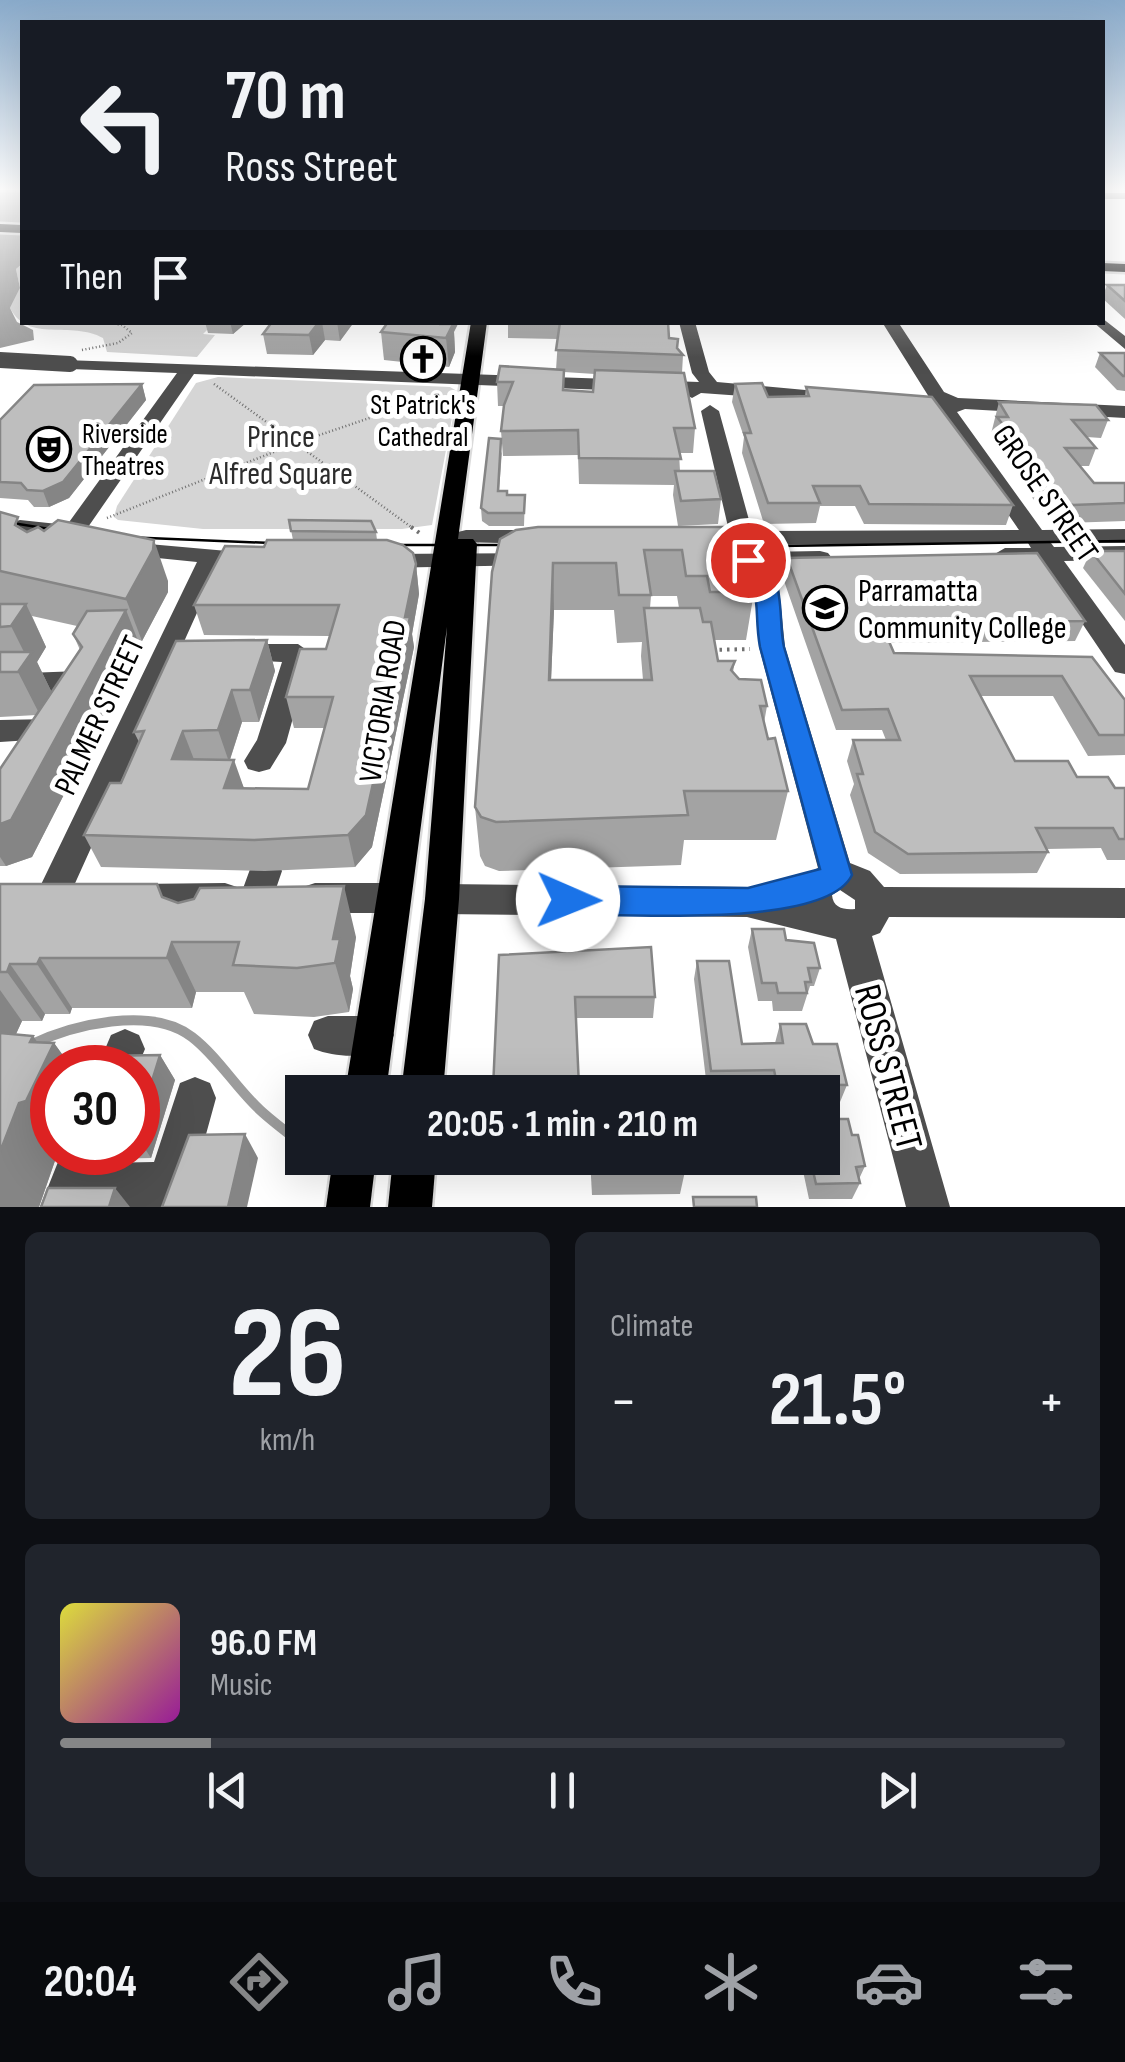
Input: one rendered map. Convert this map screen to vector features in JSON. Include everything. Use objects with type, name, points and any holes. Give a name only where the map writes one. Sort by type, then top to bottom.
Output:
[{"type":"main road","name":"VICTORIA ROAD","points":[[424,1075],[442,900],[470,383],[480,325]]},
{"type":"main road","name":"VICTORIA ROAD","points":[[470,383],[490,325]]},
{"type":"main road","name":"VICTORIA ROAD","points":[[368,1075],[394,898],[459,553]]},
{"type":"main road","points":[[348,1207],[353,1175]]},
{"type":"main road","points":[[410,1207],[413,1175]]},
{"type":"street","points":[[687,325],[745,549],[761,571],[771,607],[758,636],[826,881]]},
{"type":"street","name":"GROSE STREET","points":[[892,325],[1125,665]]},
{"type":"street","points":[[1104,325],[1125,344]]},
{"type":"street","points":[[0,360],[74,357],[197,372],[334,374],[335,387],[346,391],[383,390],[412,377],[470,383],[858,399]]},
{"type":"street","points":[[59,557],[90,538],[197,372]]},
{"type":"street","points":[[894,401],[1125,412]]},
{"type":"street","points":[[6,528],[59,532],[210,560],[278,560]]},
{"type":"street","points":[[1044,546],[1125,536]]},
{"type":"street","points":[[682,549],[1044,546],[1125,553]]},
{"type":"street","points":[[357,560],[558,548]]},
{"type":"street","name":"PALMER STREET","points":[[210,560],[166,653],[34,899],[214,898]]},
{"type":"street","points":[[166,653],[298,653],[271,743],[259,761]]},
{"type":"street","points":[[0,684],[80,681],[34,758]]},
{"type":"street","points":[[0,731],[51,730]]},
{"type":"street","points":[[748,902],[826,881],[860,882],[852,917]]},
{"type":"street","name":"ROSS STREET","points":[[826,881],[816,905],[852,917],[928,1207]]},
{"type":"street","points":[[202,934],[214,898],[261,884],[394,898]]},
{"type":"street","points":[[442,900],[748,902],[852,917],[1125,903]]},
{"type":"street","points":[[328,1035],[374,1035]]},
{"type":"street","points":[[72,1182],[166,1196],[196,1098]]},
{"type":"path","points":[[74,357],[118,343],[132,333],[122,325]]},
{"type":"path","points":[[197,372],[299,442],[421,534]]},
{"type":"path","points":[[107,518],[299,442],[470,383]]},
{"type":"path","points":[[697,650],[758,636]]},
{"type":"green space","points":[[20,288],[20,320],[10,308]]},
{"type":"green space","points":[[28,325],[212,325],[203,334],[215,335],[197,357],[107,352],[103,338],[91,333]]},
{"type":"green space","name":"Prince Alfred Square","points":[[218,377],[450,387],[457,391],[432,525],[402,529],[203,529],[118,520],[114,517],[117,506],[196,383]]},
{"type":"shaded area","points":[[0,244],[20,244],[20,266],[16,269],[20,288],[10,308],[20,325],[33,330],[34,340],[0,348]]},
{"type":"building","points":[[1107,285],[1125,285],[1125,301]]},
{"type":"building","points":[[270,325],[317,325],[309,335],[263,334]]},
{"type":"building","points":[[386,325],[452,325],[446,338],[381,332]]},
{"type":"building","points":[[560,325],[668,325],[669,338],[678,339],[677,348],[683,355],[556,350]]},
{"type":"building","points":[[1100,353],[1125,353],[1125,376],[1123,376]]},
{"type":"building","points":[[500,366],[564,370],[563,390],[593,392],[595,370],[684,373],[695,428],[674,428],[681,459],[579,458],[578,430],[501,431],[504,405],[513,382],[497,382]]},
{"type":"building","points":[[762,383],[768,397],[809,396],[806,387],[932,397],[1013,505],[869,504],[860,486],[813,486],[820,503],[768,503],[744,433],[751,433],[735,384]]},
{"type":"building","name":"Riverside Theatres","points":[[142,384],[63,482],[43,491],[27,490],[21,483],[0,482],[0,420],[34,385]]},
{"type":"building","points":[[999,402],[1096,405],[1108,420],[1072,420],[1096,448],[1065,448],[1094,483],[1125,483],[1125,503],[1073,505],[1053,498],[1038,478],[1046,478],[997,417],[1008,417]]},
{"type":"building","points":[[489,438],[501,439],[498,491],[525,495],[524,513],[488,513],[481,508]]},
{"type":"building","points":[[675,471],[714,471],[721,499],[681,501]]},
{"type":"building","points":[[0,512],[18,517],[15,525],[27,532],[38,527],[44,531],[58,520],[154,540],[153,550],[126,599],[0,571]]},
{"type":"building","points":[[289,520],[371,521],[376,532],[291,531]]},
{"type":"building","points":[[736,527],[754,592],[710,592],[707,576],[686,576],[682,550],[644,550],[651,595],[619,595],[616,563],[553,563],[549,680],[652,680],[644,608],[700,608],[703,622],[711,622],[718,661],[735,661],[731,670],[739,679],[761,680],[767,706],[760,706],[768,739],[775,738],[788,791],[684,791],[688,815],[496,822],[481,817],[475,807],[492,572],[500,539],[516,530]]},
{"type":"building","points":[[267,540],[387,540],[413,553],[416,564],[405,617],[410,617],[366,815],[348,835],[254,840],[84,835],[110,783],[121,783],[144,731],[134,732],[176,641],[267,640],[250,690],[232,690],[218,730],[183,731],[172,759],[234,760],[224,788],[308,789],[333,697],[286,697],[300,649],[326,649],[339,605],[194,605],[225,546],[264,547]]},
{"type":"building","points":[[1091,551],[1125,551],[1125,594]]},
{"type":"building","points":[[1037,553],[1085,621],[881,623],[894,653],[1092,657],[1125,700],[1125,735],[1099,735],[1062,676],[970,676],[1015,761],[1068,761],[1077,777],[1108,777],[1115,788],[1125,788],[1125,839],[1119,839],[1113,828],[1036,828],[1048,852],[908,854],[875,832],[857,774],[863,774],[853,740],[900,740],[888,709],[842,710],[787,558]]},
{"type":"building","points":[[0,604],[26,604],[11,626],[0,627]]},
{"type":"building","points":[[126,610],[11,820],[0,824],[0,769],[82,647],[73,634],[87,611]]},
{"type":"building","points":[[0,652],[32,652],[18,672],[0,672]]},
{"type":"building","points":[[0,884],[157,884],[162,897],[178,903],[194,899],[200,888],[344,886],[333,939],[340,939],[335,963],[297,968],[233,965],[239,942],[172,942],[167,958],[40,958],[37,964],[10,964],[7,972],[0,972]]},
{"type":"building","points":[[752,929],[784,929],[786,940],[814,943],[820,968],[808,968],[811,982],[805,982],[807,993],[778,993],[776,983],[762,983]]},
{"type":"building","points":[[651,947],[655,997],[575,997],[578,1075],[494,1075],[499,955]]},
{"type":"building","points":[[697,961],[729,961],[742,1044],[783,1043],[780,1024],[806,1024],[813,1044],[837,1044],[847,1085],[840,1085],[840,1075],[711,1071]]},
{"type":"building","points":[[0,1033],[33,1036],[30,1042],[54,1043],[30,1045],[30,1093],[26,1101],[19,1103],[0,1152]]},
{"type":"building","points":[[840,1119],[848,1119],[852,1135],[858,1135],[865,1166],[856,1167],[860,1183],[816,1184],[814,1175],[840,1175]]},
{"type":"building","points":[[245,1134],[228,1207],[162,1207],[189,1135]]},
{"type":"building","points":[[48,1188],[115,1188],[109,1207],[41,1207]]},
{"type":"building","points":[[693,1197],[756,1197],[757,1207],[694,1207]]},
{"type":"waterway","points":[[30,1045],[67,1031],[111,1022],[134,1020],[175,1027],[201,1045],[260,1110],[285,1130]]},
{"type":"tram line","points":[[0,521],[74,533]]},
{"type":"tram line","points":[[124,537],[294,544]]},
{"type":"tram line","points":[[714,547],[1125,541]]},
{"type":"tram line","points":[[374,545],[524,545]]},
{"type":"place","name":"St Patrick's Cathedral","points":[[423,359]]},
{"type":"place","name":"Riverside Theatres","points":[[49,449]]},
{"type":"place","name":"Parramatta Community College","points":[[825,608]]},
{"type":"route","points":[[568,900],[748,902],[815,887],[827,876],[837,875],[772,647],[767,624],[771,607],[761,571],[748,560]]}]
